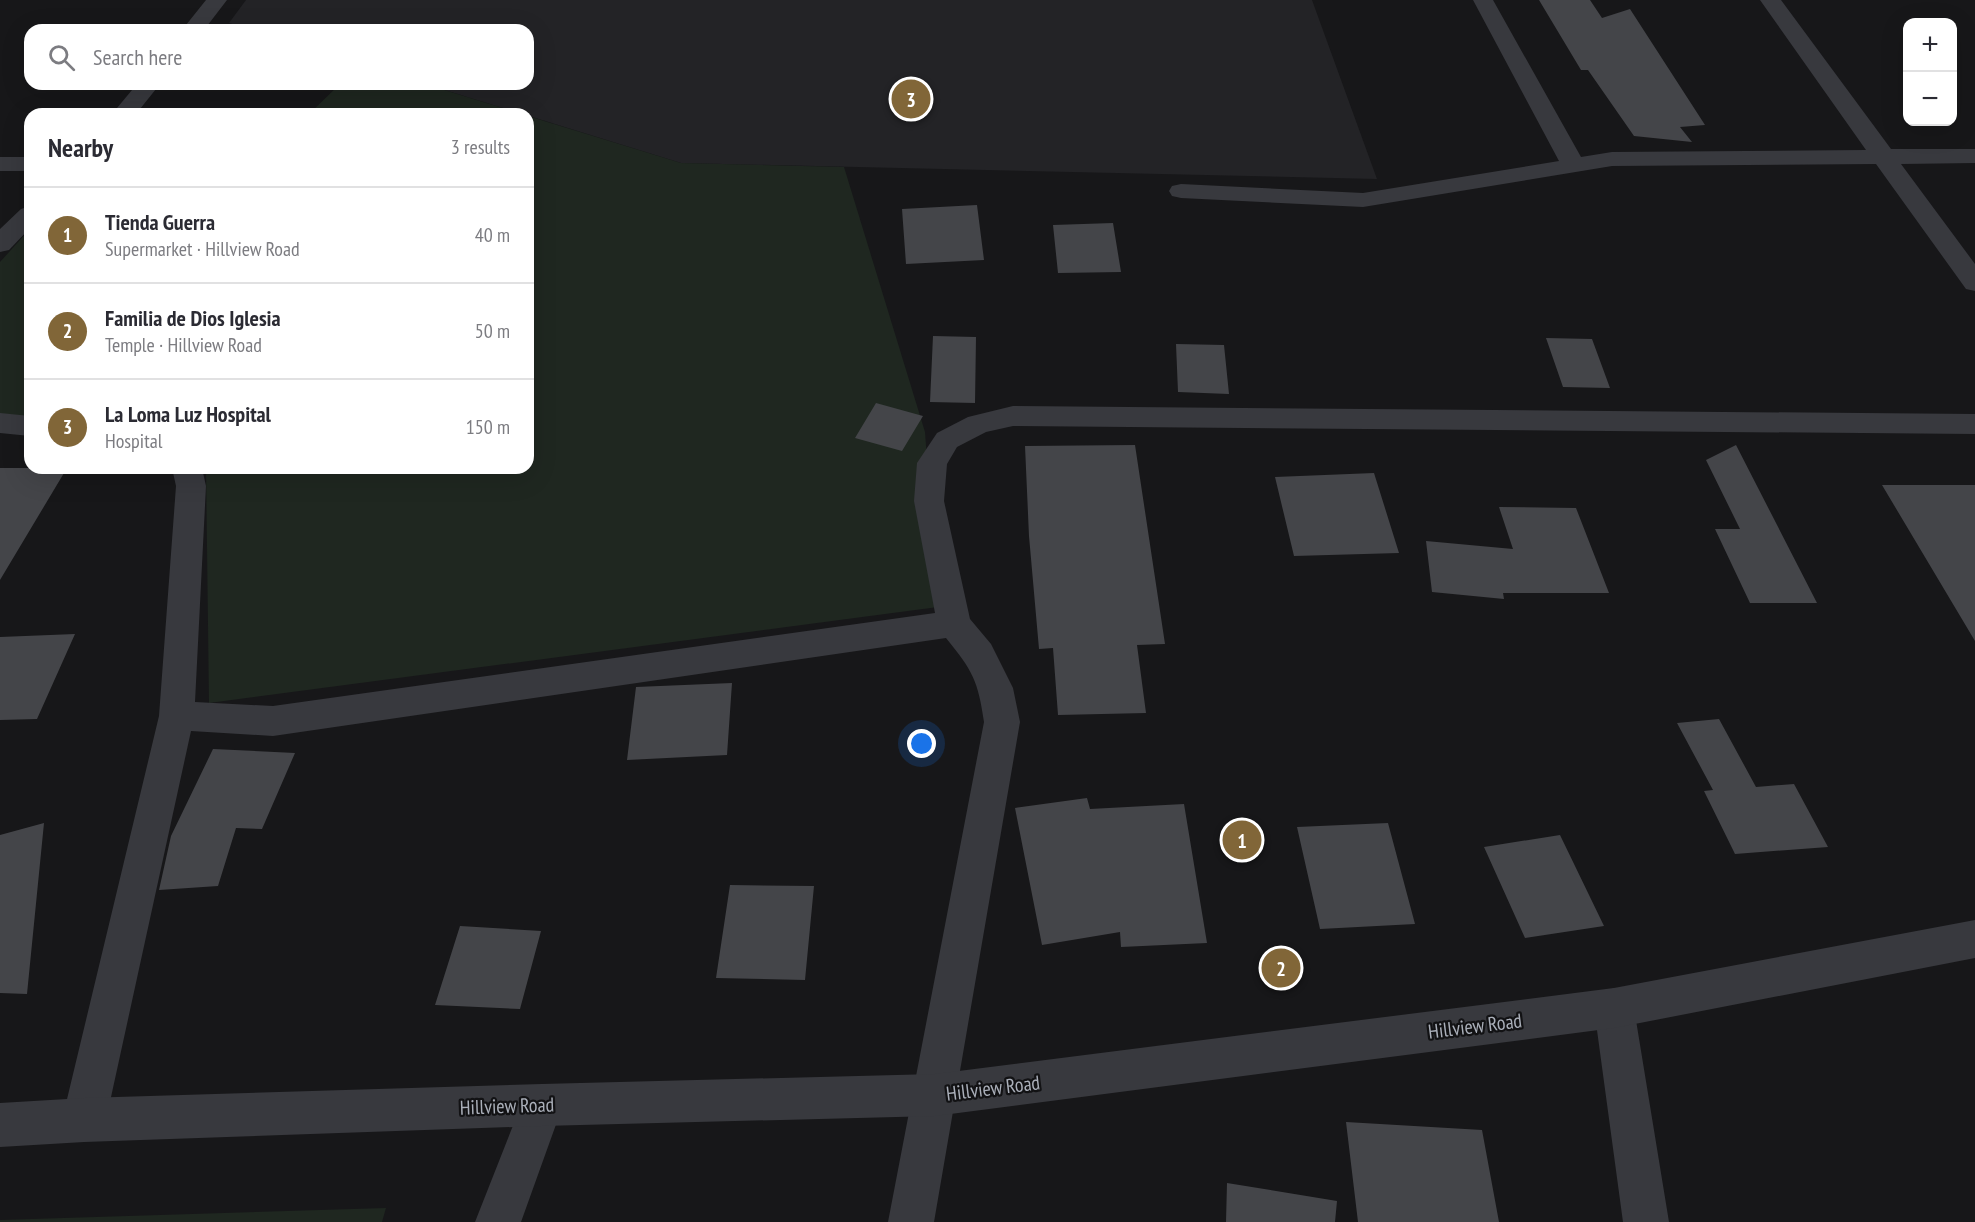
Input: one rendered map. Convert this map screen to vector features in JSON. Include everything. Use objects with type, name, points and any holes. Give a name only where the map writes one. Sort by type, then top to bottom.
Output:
[{"type":"street","points":[[198,24],[217,0]]},
{"type":"street","points":[[1483,0],[1572,164]]},
{"type":"street","points":[[1770,0],[1975,283]]},
{"type":"street","points":[[129,108],[144,90]]},
{"type":"street","points":[[1181,191],[1363,200],[1611,159],[1975,156]]},
{"type":"street","points":[[0,165],[24,164]]},
{"type":"street","points":[[0,244],[24,220]]},
{"type":"street","points":[[911,1222],[1002,722],[996,688],[979,654],[954,624],[929,501],[932,463],[947,440],[978,424],[1013,416],[1975,424]]},
{"type":"street","points":[[0,423],[24,425]]},
{"type":"street","points":[[84,1120],[177,716],[191,486],[188,474]]},
{"type":"street","points":[[177,716],[273,721],[954,624]]},
{"type":"street","name":"Hillview Road","points":[[0,1125],[84,1120],[542,1105],[935,1095],[1614,1008],[1975,939]]},
{"type":"street","points":[[1614,1008],[1646,1222]]},
{"type":"street","points":[[498,1222],[542,1105]]},
{"type":"shaded area","points":[[246,0],[1312,0],[1377,179],[681,163],[534,118],[534,108],[503,108],[444,90],[534,90],[534,24],[229,23]]},
{"type":"shaded area","points":[[334,90],[444,90],[503,108],[315,108]]},
{"type":"shaded area","points":[[534,118],[681,163],[844,167],[925,432],[938,607],[209,703],[206,474],[534,474]]},
{"type":"shaded area","points":[[24,236],[24,416],[0,414],[0,262]]},
{"type":"shaded area","points":[[386,1208],[382,1222],[0,1222],[0,1220]]},
{"type":"building","points":[[1539,0],[1590,0],[1602,18],[1630,9],[1705,125],[1680,127],[1692,142],[1634,136],[1588,70],[1581,70]]},
{"type":"building","points":[[977,205],[984,260],[906,264],[902,209]]},
{"type":"building","points":[[1113,223],[1121,272],[1058,273],[1053,225]]},
{"type":"building","points":[[933,336],[976,337],[975,403],[930,402]]},
{"type":"building","points":[[1546,338],[1592,339],[1610,388],[1563,387]]},
{"type":"building","points":[[1176,344],[1224,345],[1229,394],[1178,392]]},
{"type":"building","points":[[876,403],[923,416],[902,451],[855,438]]},
{"type":"building","points":[[1135,445],[1165,644],[1137,645],[1146,713],[1058,715],[1053,648],[1039,649],[1029,536],[1025,446]]},
{"type":"building","points":[[1736,445],[1817,603],[1750,603],[1715,529],[1740,529],[1706,460]]},
{"type":"building","points":[[0,468],[24,468],[24,474],[63,474],[0,580]]},
{"type":"building","points":[[1374,473],[1399,553],[1294,556],[1275,477]]},
{"type":"building","points":[[1882,485],[1975,485],[1975,641]]},
{"type":"building","points":[[1499,507],[1576,508],[1609,593],[1503,593],[1504,599],[1432,592],[1426,541],[1513,549]]},
{"type":"building","points":[[75,634],[37,719],[0,720],[0,637]]},
{"type":"building","points":[[732,683],[727,755],[627,760],[636,687]]},
{"type":"building","points":[[1719,719],[1756,787],[1794,784],[1828,847],[1735,854],[1704,791],[1713,790],[1677,723]]},
{"type":"building","points":[[213,749],[295,753],[262,829],[236,828],[218,886],[159,890],[171,836]]},
{"type":"building","points":[[1087,798],[1090,809],[1184,804],[1207,943],[1121,947],[1120,932],[1042,945],[1015,808]]},
{"type":"building","points":[[44,823],[27,994],[0,993],[0,835]]},
{"type":"building","points":[[1388,823],[1415,924],[1320,929],[1297,827]]},
{"type":"building","points":[[1560,835],[1604,926],[1525,938],[1484,847]]},
{"type":"building","points":[[730,885],[814,886],[805,980],[716,978]]},
{"type":"building","points":[[460,926],[541,931],[520,1009],[435,1005]]},
{"type":"building","points":[[1346,1122],[1482,1130],[1499,1222],[1358,1222]]},
{"type":"building","points":[[1227,1183],[1337,1201],[1335,1222],[1226,1222]]},
{"type":"place","name":"La Loma Luz Hospital","points":[[911,99]]},
{"type":"place","name":"Tienda Guerra","points":[[1242,840]]},
{"type":"place","name":"Familia de Dios Iglesia","points":[[1281,968]]}]
